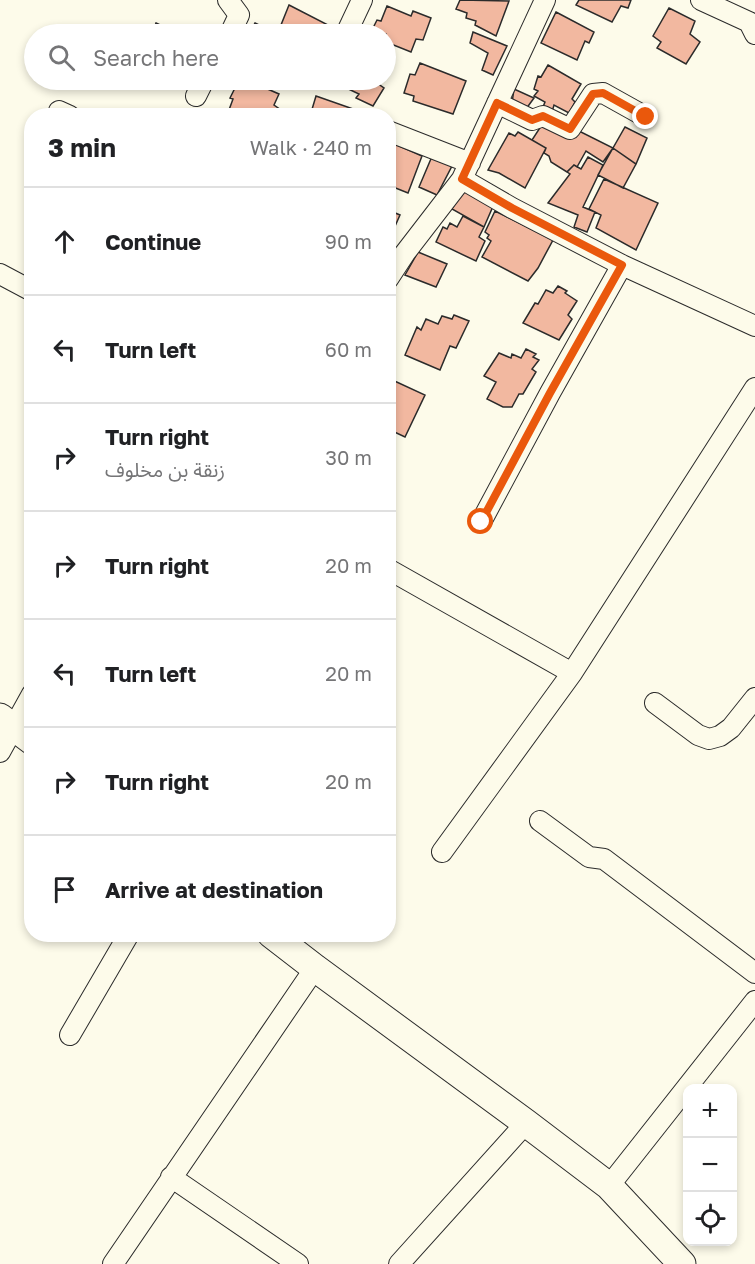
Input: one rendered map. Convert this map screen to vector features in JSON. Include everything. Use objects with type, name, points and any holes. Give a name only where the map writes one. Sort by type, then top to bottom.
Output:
[{"type":"street","points":[[228,0],[239,15],[235,24]]},
{"type":"street","points":[[351,24],[362,0]]},
{"type":"street","points":[[396,268],[466,171],[545,0]]},
{"type":"street","points":[[701,0],[749,22],[755,34]]},
{"type":"street","points":[[497,103],[532,120],[543,116],[570,129],[593,94],[603,93],[646,117]]},
{"type":"street","points":[[396,135],[466,171],[512,208],[622,265],[755,326]]},
{"type":"street","points":[[481,522],[622,265]]},
{"type":"street","points":[[0,274],[24,287]]},
{"type":"street","points":[[442,852],[573,673],[755,388]]},
{"type":"street","points":[[396,573],[573,673]]},
{"type":"street","points":[[655,704],[698,735],[709,739],[720,736],[731,728],[755,698]]},
{"type":"street","points":[[0,752],[24,710]]},
{"type":"street","points":[[540,821],[589,857],[604,859],[755,973]]},
{"type":"street","points":[[70,1035],[124,942]]},
{"type":"street","points":[[281,942],[609,1186],[682,1264]]},
{"type":"street","points":[[113,1264],[315,968]]},
{"type":"street","points":[[609,1186],[755,1001]]},
{"type":"street","points":[[399,1264],[526,1122]]},
{"type":"street","points":[[171,1177],[298,1264]]},
{"type":"building","points":[[460,0],[509,1],[496,36],[475,25],[476,21],[466,18],[467,13],[456,9]]},
{"type":"building","points":[[579,0],[631,0],[628,8],[621,6],[612,22],[576,5]]},
{"type":"building","points":[[289,5],[326,24],[281,24]]},
{"type":"building","points":[[387,6],[411,16],[413,11],[431,18],[423,40],[416,39],[411,52],[396,46],[396,24],[375,24],[377,20],[381,21]]},
{"type":"building","points":[[669,8],[695,21],[690,34],[700,42],[686,64],[657,48],[661,42],[653,36]]},
{"type":"building","points":[[556,12],[594,32],[589,43],[585,41],[577,60],[541,43]]},
{"type":"building","points":[[473,32],[507,46],[493,75],[482,70],[488,53],[470,43]]},
{"type":"building","points":[[420,63],[466,81],[453,114],[413,101],[414,96],[404,93],[410,74],[415,75]]},
{"type":"building","points":[[548,65],[581,84],[572,99],[575,102],[569,113],[554,105],[552,112],[543,107],[545,102],[534,96],[538,91],[534,89],[538,76],[541,77]]},
{"type":"building","points":[[514,89],[534,98],[526,109],[512,103]]},
{"type":"building","points":[[234,90],[270,90],[279,94],[274,105],[278,108],[230,108],[233,99],[230,98]]},
{"type":"building","points":[[351,90],[383,90],[373,106],[356,98],[359,94]]},
{"type":"building","points":[[316,96],[350,108],[312,108]]},
{"type":"building","points":[[543,123],[575,129],[613,148],[603,162],[586,151],[577,167],[574,165],[567,172],[551,162],[549,156],[544,153],[546,148],[532,140]]},
{"type":"building","points":[[625,127],[647,138],[636,164],[613,148]]},
{"type":"building","points":[[518,132],[546,148],[525,188],[499,173],[488,170],[509,133],[515,136]]},
{"type":"building","points":[[396,145],[422,156],[408,193],[396,188]]},
{"type":"building","points":[[613,148],[636,164],[623,188],[598,175]]},
{"type":"building","points":[[433,154],[453,164],[437,195],[419,187]]},
{"type":"building","points":[[588,157],[603,165],[583,207],[595,212],[587,232],[574,227],[578,215],[548,203],[570,174],[567,172],[574,165],[581,169]]},
{"type":"building","points":[[604,179],[658,203],[636,250],[596,228],[601,215],[589,209]]},
{"type":"building","points":[[464,187],[494,204],[484,227],[452,209]]},
{"type":"building","points":[[495,211],[553,240],[528,281],[482,257],[491,241],[485,232]]},
{"type":"building","points":[[463,216],[484,227],[479,237],[485,241],[476,261],[436,242],[443,227],[447,229],[450,223],[457,227]]},
{"type":"building","points":[[418,252],[447,264],[436,287],[405,275]]},
{"type":"building","points":[[558,286],[577,301],[568,315],[572,319],[559,340],[523,323],[546,290],[553,293]]},
{"type":"building","points":[[454,315],[469,321],[456,348],[450,346],[440,370],[405,355],[417,327],[421,330],[426,319],[438,324],[442,316],[452,319]]},
{"type":"building","points":[[526,349],[536,354],[533,357],[539,360],[532,369],[536,372],[523,394],[519,394],[512,407],[503,407],[487,399],[496,382],[484,376],[499,353],[511,358],[512,354],[521,358]]},
{"type":"building","points":[[396,382],[425,395],[405,437],[396,433]]},
{"type":"route","points":[[481,522],[622,265],[512,208],[462,179],[497,103],[532,120],[543,116],[570,129],[593,94],[603,93],[646,117]]}]
